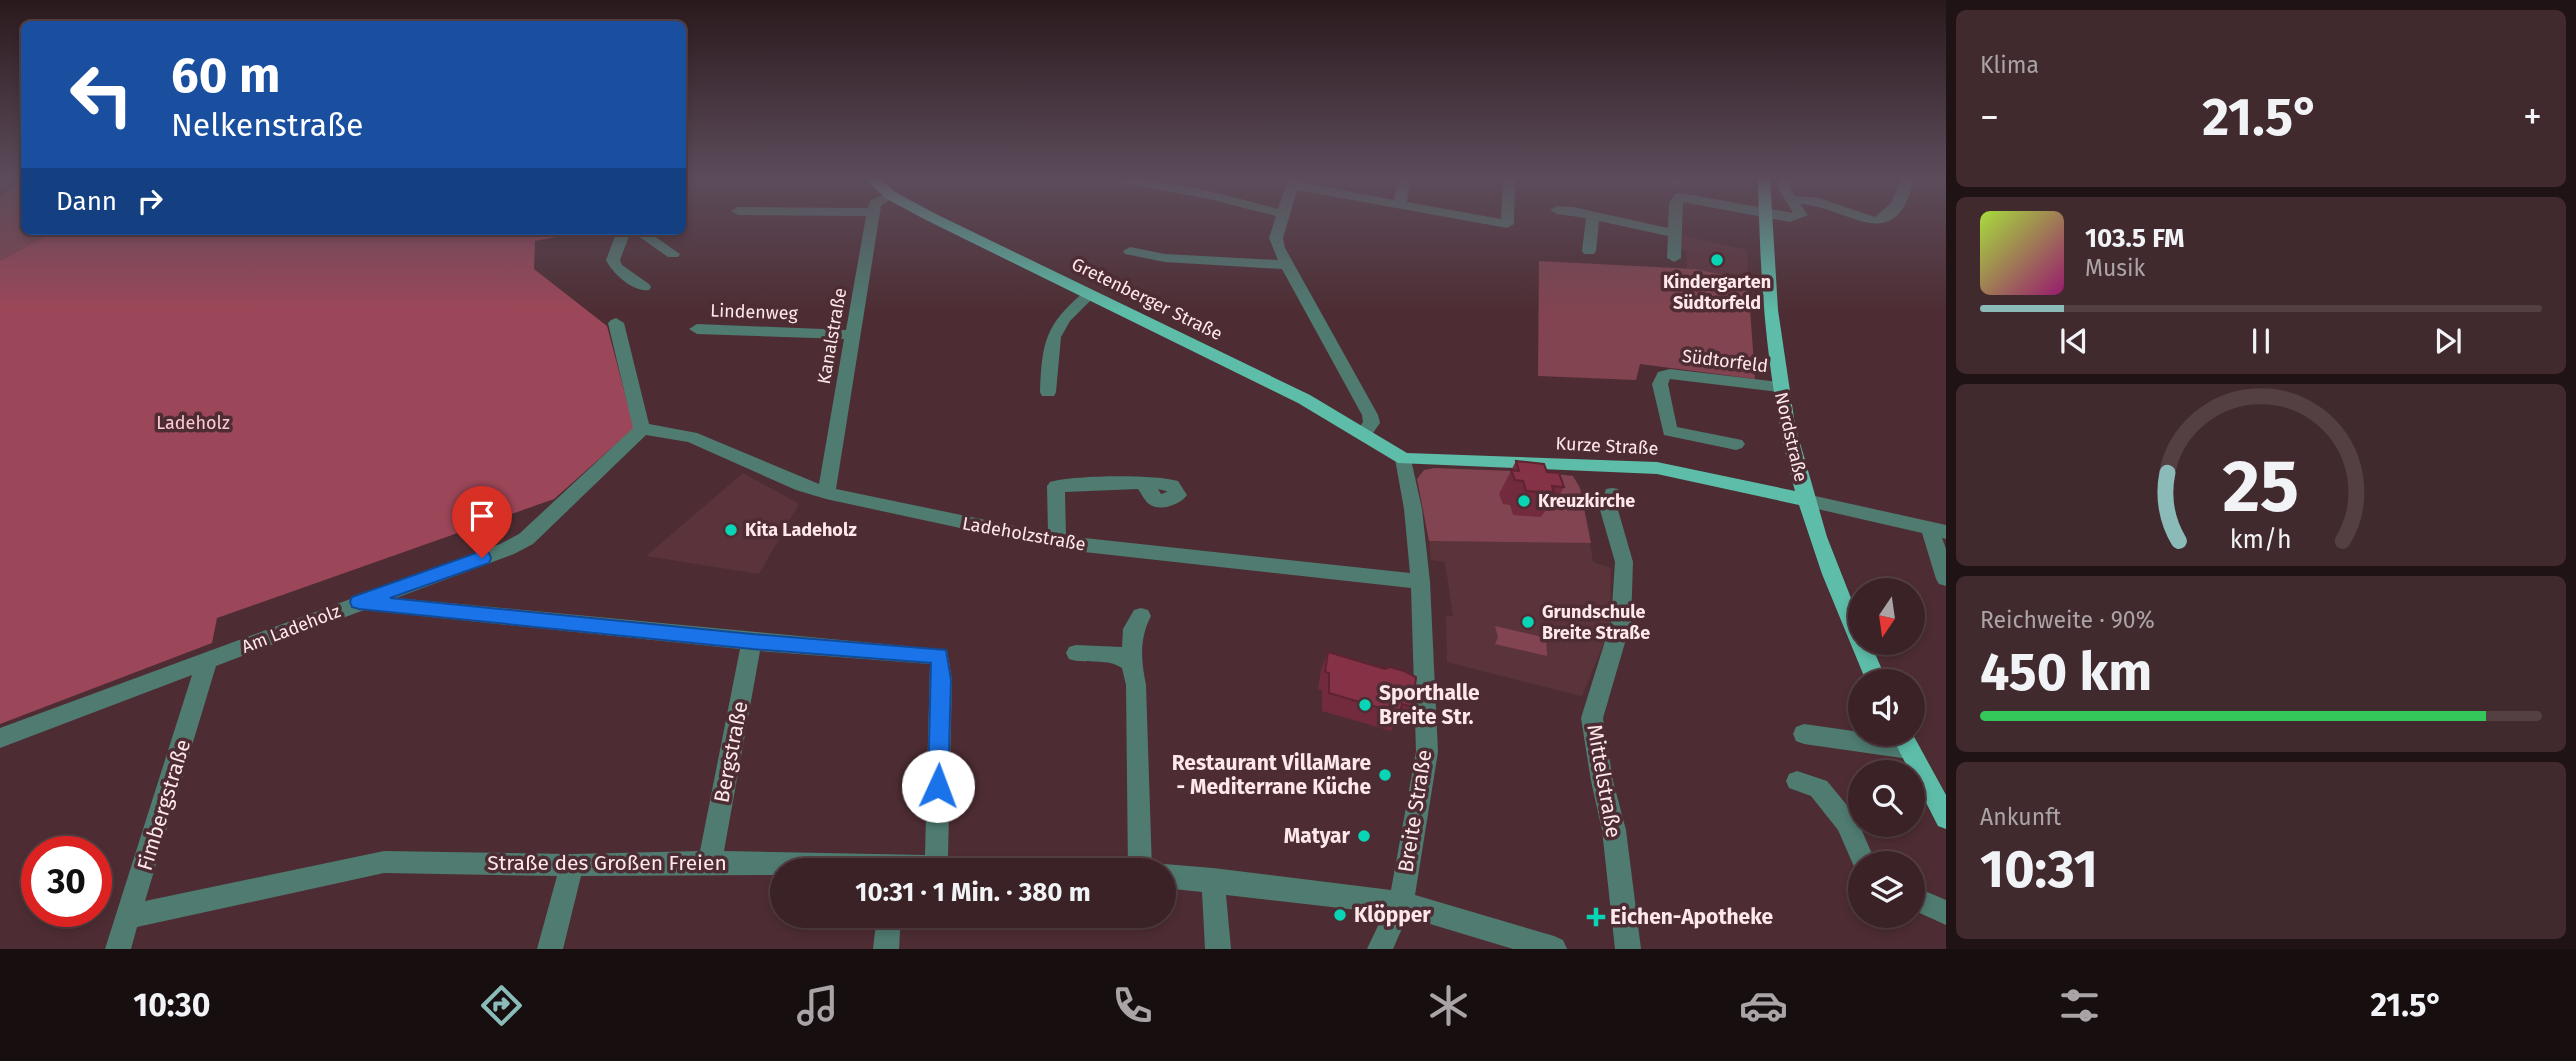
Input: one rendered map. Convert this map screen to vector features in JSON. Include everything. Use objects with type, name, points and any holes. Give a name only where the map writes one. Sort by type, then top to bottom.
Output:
[{"type":"main road","name":"Gretenberger Straße","points":[[942,223],[1304,399],[1404,459]]},
{"type":"main road","name":"Nordstraße","points":[[1767,223],[1779,387],[1806,500],[1850,623],[1871,669]]},
{"type":"main road","name":"Kurze Straße","points":[[1404,459],[1657,468],[1806,500]]},
{"type":"main road","points":[[1908,746],[1946,818]]},
{"type":"street","name":"Kanalstraße","points":[[826,493],[871,223]]},
{"type":"street","points":[[1280,223],[1276,238],[1287,265],[1370,415],[1372,423],[1364,433]]},
{"type":"street","points":[[1589,251],[1592,223]]},
{"type":"street","points":[[1630,223],[1674,233]]},
{"type":"street","points":[[1674,258],[1675,223]]},
{"type":"street","points":[[622,235],[613,260],[616,267],[644,287]]},
{"type":"street","points":[[644,235],[673,254]]},
{"type":"street","points":[[1130,251],[1165,258],[1287,265]]},
{"type":"street","points":[[1048,393],[1051,338],[1063,317],[1090,295]]},
{"type":"street","points":[[616,323],[642,429]]},
{"type":"street","name":"Lindenweg","points":[[697,329],[852,335]]},
{"type":"street","name":"Südtorfeld","points":[[1736,444],[1670,431],[1660,384],[1664,376],[1670,374],[1779,387]]},
{"type":"street","name":"Ladeholzstraße","points":[[642,429],[691,437],[802,486],[826,493],[1057,542],[1420,582]]},
{"type":"street","name":"Am Ladeholz","points":[[0,738],[507,549],[526,539],[642,429]]},
{"type":"street","name":"Breite Straße","points":[[1380,949],[1401,903],[1427,752],[1420,582],[1412,500],[1404,459]]},
{"type":"street","points":[[1057,542],[1056,486],[1144,484]]},
{"type":"street","name":"Mittelstraße","points":[[1612,494],[1609,510],[1624,562],[1621,622],[1592,718],[1602,781],[1614,830],[1628,949]]},
{"type":"street","points":[[1806,500],[1938,530],[1946,579]]},
{"type":"street","points":[[359,602],[752,642],[940,656],[942,680],[936,858]]},
{"type":"street","points":[[1140,858],[1136,685],[1131,663],[1133,629],[1141,616]]},
{"type":"street","name":"Bergstraße","points":[[710,862],[752,642]]},
{"type":"street","points":[[1076,653],[1115,653],[1131,663]]},
{"type":"street","name":"Fimbergstraße","points":[[118,949],[131,916],[207,661]]},
{"type":"street","points":[[1804,734],[1848,737]]},
{"type":"street","points":[[1797,781],[1819,788],[1847,823],[1859,851]]},
{"type":"street","name":"Straße des Großen Freien","points":[[131,916],[384,862],[770,864]]},
{"type":"street","points":[[550,949],[572,865]]},
{"type":"street","points":[[1176,877],[1401,903],[1554,949]]},
{"type":"street","points":[[1213,880],[1218,949]]},
{"type":"street","points":[[1925,903],[1946,913]]},
{"type":"street","points":[[886,949],[888,928]]},
{"type":"shaded area","points":[[0,223],[21,223],[21,235],[47,235],[0,261]]},
{"type":"shaded area","name":"Kindergarten Südtorfeld","points":[[1679,235],[1747,250],[1748,280],[1687,268],[1687,252],[1679,247]]},
{"type":"shaded area","points":[[1539,261],[1695,269],[1748,280],[1755,379],[1640,364],[1636,380],[1538,376]]},
{"type":"shaded area","points":[[1434,468],[1573,476],[1580,488],[1591,543],[1429,541],[1417,479],[1424,470]]},
{"type":"shaded area","name":"Kita Ladeholz","points":[[743,473],[799,504],[759,574],[646,556]]},
{"type":"shaded area","name":"Grundschule Breite Straße","points":[[1429,541],[1590,543],[1593,562],[1611,568],[1610,628],[1582,696],[1447,662],[1446,616],[1453,616],[1445,562],[1431,560]]},
{"type":"shaded area","points":[[1495,626],[1546,638],[1547,656],[1495,644],[1498,637]]},
{"type":"green space","name":"Ladeholz","points":[[47,235],[566,235],[535,241],[534,269],[607,326],[634,428],[554,499],[217,618],[212,643],[0,724],[0,261]]},
{"type":"building","points":[[1516,461],[1544,464],[1547,472],[1559,473],[1564,487],[1552,486],[1554,493],[1526,491],[1523,481],[1515,480],[1511,470],[1519,471]]},
{"type":"building","points":[[1328,652],[1385,669],[1390,667],[1416,677],[1413,707],[1402,704],[1400,714],[1329,693],[1329,673],[1325,672]]},
{"type":"place","name":"Kindergarten Südtorfeld","points":[[1717,260]]},
{"type":"place","name":"Kreuzkirche","points":[[1524,501]]},
{"type":"place","name":"Kita Ladeholz","points":[[731,530]]},
{"type":"place","name":"Grundschule Breite Straße","points":[[1528,622]]},
{"type":"place","name":"Sporthalle Breite Str.","points":[[1365,705]]},
{"type":"place","name":"Restaurant VillaMare - Mediterrane Küche","points":[[1385,775]]},
{"type":"place","name":"Matyar","points":[[1364,836]]},
{"type":"place","name":"Klöpper","points":[[1340,915]]},
{"type":"place","name":"Eichen-Apotheke","points":[[1596,917]]},
{"type":"route","points":[[482,558],[359,602],[752,642],[940,656],[942,680],[938,786]]}]
